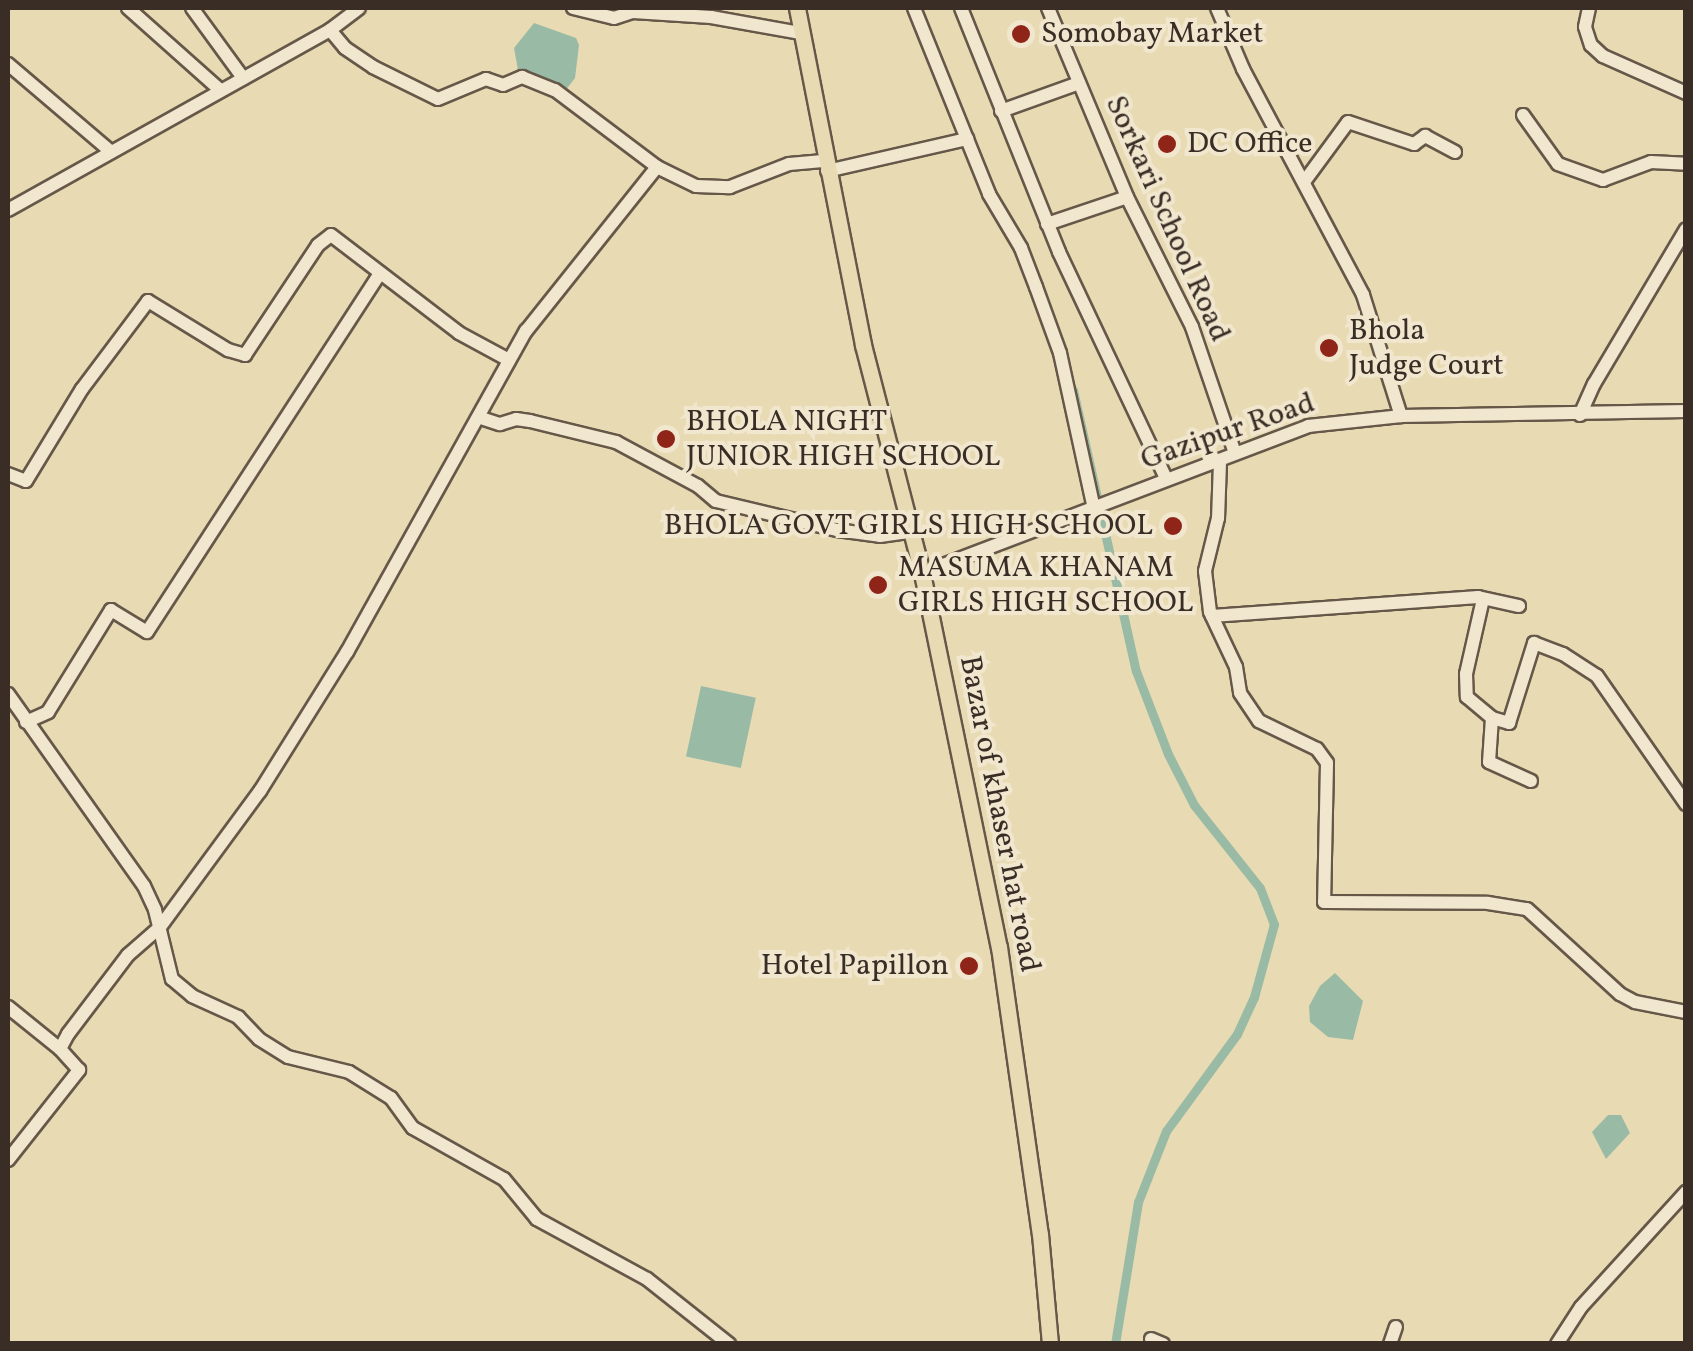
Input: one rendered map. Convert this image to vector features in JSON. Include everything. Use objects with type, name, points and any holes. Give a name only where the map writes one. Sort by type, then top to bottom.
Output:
[{"type":"main road","name":"Bazar of khaser hat road","points":[[799,8],[800,34],[863,345],[922,573],[999,947],[1040,1234],[1050,1344]]},
{"type":"street","points":[[128,8],[220,90]]},
{"type":"street","points":[[192,8],[243,78]]},
{"type":"street","points":[[8,210],[109,150],[330,30],[359,8]]},
{"type":"street","points":[[573,8],[614,18],[633,12],[711,18],[800,34]]},
{"type":"street","points":[[914,8],[990,194],[1021,248],[1060,353],[1094,509]]},
{"type":"street","points":[[961,8],[1047,224],[1166,478]]},
{"type":"street","name":"Sorkari School Road","points":[[1048,8],[1127,197],[1192,327],[1235,452]]},
{"type":"street","points":[[1217,8],[1243,68],[1363,295],[1402,416]]},
{"type":"street","points":[[1589,8],[1585,27],[1591,45],[1604,56],[1686,93]]},
{"type":"street","points":[[330,30],[345,48],[373,67],[438,99],[486,79],[503,85],[522,77],[555,90],[657,167],[682,182],[716,188],[789,164],[827,166],[968,139]]},
{"type":"street","points":[[8,64],[109,150]]},
{"type":"street","points":[[1001,111],[1079,83]]},
{"type":"street","points":[[1523,115],[1558,164],[1602,180],[1651,162],[1686,164]]},
{"type":"street","points":[[1304,182],[1348,122],[1414,144],[1425,136],[1455,152]]},
{"type":"street","points":[[60,1049],[128,955],[160,927],[254,801],[347,652],[534,318],[657,167]]},
{"type":"street","points":[[1047,224],[1127,197]]},
{"type":"street","points":[[1580,415],[1594,384],[1686,228]]},
{"type":"street","points":[[8,474],[26,482],[82,389],[148,301],[228,350],[245,354],[324,237],[331,235],[459,333],[509,360]]},
{"type":"street","points":[[26,722],[48,712],[110,610],[147,632],[380,273]]},
{"type":"street","name":"Gazipur Road","points":[[922,573],[1308,426],[1402,416],[1686,411]]},
{"type":"street","points":[[481,418],[500,424],[516,419],[616,442],[716,501],[838,530],[880,536],[910,532]]},
{"type":"street","points":[[1220,462],[1218,518],[1205,571],[1212,616],[1236,668],[1240,693],[1258,721],[1317,749],[1327,762],[1324,902],[1488,903],[1527,908],[1620,994],[1635,1002],[1686,1012]]},
{"type":"street","points":[[1212,616],[1482,598],[1520,606]]},
{"type":"street","points":[[1482,598],[1466,674],[1467,697],[1492,718],[1508,722],[1534,643],[1563,654],[1597,676],[1686,804]]},
{"type":"street","points":[[8,694],[144,886],[160,927],[172,979],[192,996],[238,1016],[259,1039],[288,1057],[349,1072],[390,1098],[413,1128],[504,1179],[537,1220],[647,1279],[729,1344]]},
{"type":"street","points":[[1492,718],[1489,762],[1531,781]]},
{"type":"street","points":[[8,1007],[60,1049],[78,1070],[8,1160]]},
{"type":"street","points":[[1556,1344],[1581,1307],[1686,1192]]},
{"type":"street","points":[[1390,1344],[1396,1327]]},
{"type":"shaded area","points":[[534,23],[576,38],[579,45],[575,78],[565,91],[518,70],[514,48]]},
{"type":"shaded area","points":[[701,686],[756,698],[741,768],[686,756]]},
{"type":"shaded area","points":[[1335,973],[1363,1001],[1353,1040],[1328,1037],[1310,1022],[1309,1006],[1320,986]]},
{"type":"shaded area","points":[[1608,1115],[1621,1115],[1630,1133],[1606,1159],[1592,1132]]},
{"type":"waterway","points":[[1073,390],[1136,671],[1168,754],[1194,805],[1260,888],[1274,924],[1254,997],[1237,1034],[1166,1131],[1138,1202],[1115,1344]]},
{"type":"place","name":"Somobay Market","points":[[1021,34]]},
{"type":"place","name":"DC Office","points":[[1167,144]]},
{"type":"place","name":"Bhola Judge Court","points":[[1329,348]]},
{"type":"place","name":"BHOLA NIGHT JUNIOR HIGH SCHOOL","points":[[666,439]]},
{"type":"place","name":"BHOLA GOVT GIRLS HIGH SCHOOL","points":[[1173,526]]},
{"type":"place","name":"MASUMA KHANAM GIRLS HIGH SCHOOL","points":[[878,585]]},
{"type":"place","name":"Hotel Papillon","points":[[969,966]]}]
